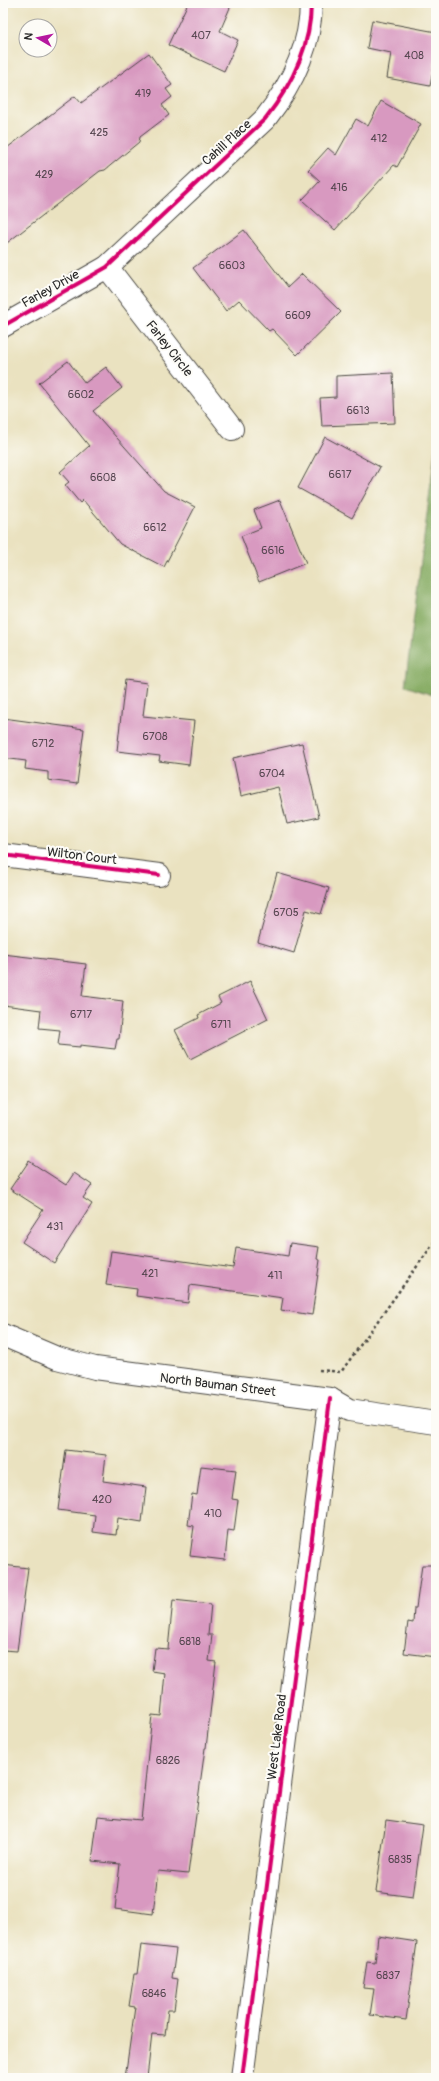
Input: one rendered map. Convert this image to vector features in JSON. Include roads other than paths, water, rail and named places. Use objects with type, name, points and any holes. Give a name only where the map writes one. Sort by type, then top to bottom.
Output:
[{"type":"street","name":"Cahill Place","points":[[107,267],[238,143],[250,134],[282,98],[302,55],[311,3]]},
{"type":"street","name":"Farley Drive","points":[[3,326],[107,267]]},
{"type":"street","name":"Farley Circle","points":[[107,267],[232,429]]},
{"type":"street","name":"Wilton Court","points":[[3,855],[159,875]]},
{"type":"street","name":"North Bauman Street","points":[[3,1335],[57,1358],[95,1368],[330,1399],[349,1410],[436,1423]]},
{"type":"street","name":"West Lake Road","points":[[242,2078],[330,1399]]}]
